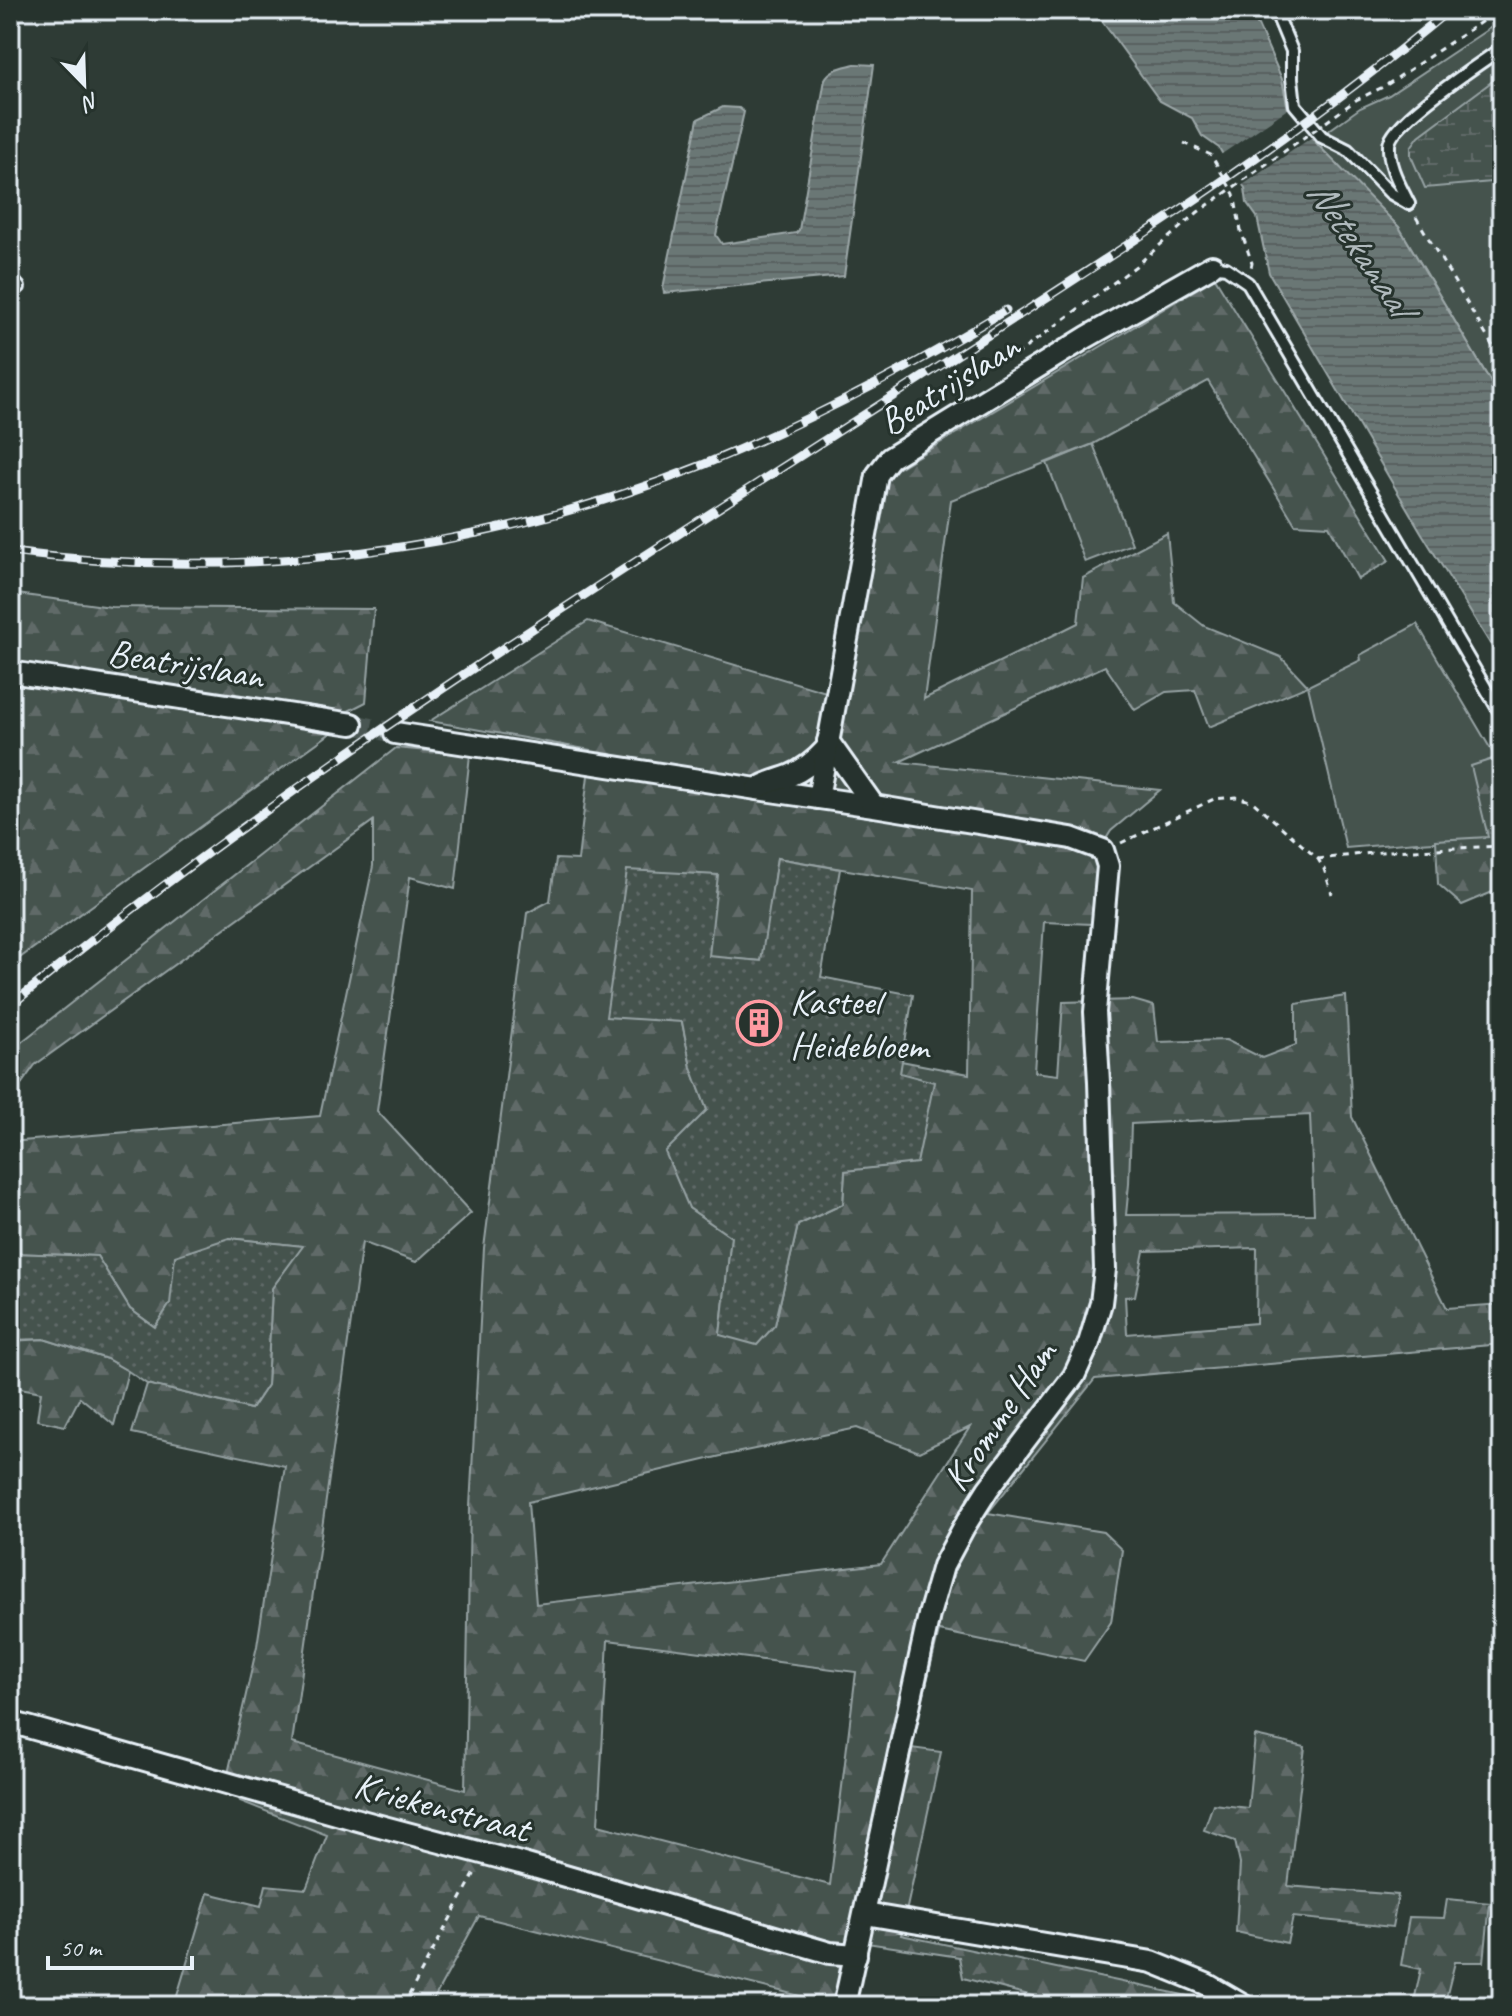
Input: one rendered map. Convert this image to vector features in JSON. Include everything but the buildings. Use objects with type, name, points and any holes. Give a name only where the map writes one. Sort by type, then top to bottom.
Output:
[{"type":"street","name":"Beatrijslaan","points":[[818,798],[877,475],[883,465],[1087,337],[1212,266]]},
{"type":"street","name":"Beatrijslaan","points":[[10,672],[352,724]]},
{"type":"street","points":[[395,733],[1071,838],[1103,850]]},
{"type":"street","points":[[757,789],[800,771],[828,745],[874,806]]},
{"type":"street","name":"Kromme Ham","points":[[844,2006],[926,1629],[943,1566],[988,1489],[1074,1376],[1089,1343],[1101,1303],[1105,1269],[1095,1012],[1108,866],[1103,850]]},
{"type":"street","name":"Kriekenstraat","points":[[10,1722],[485,1853],[830,1953],[856,1955]]},
{"type":"street","points":[[865,1914],[1152,1962],[1206,1984],[1244,2006]]},
{"type":"lane","points":[[1275,10],[1292,51],[1295,105],[1322,137],[1348,150],[1390,193],[1409,204]]},
{"type":"lane","points":[[1409,204],[1390,161],[1388,140],[1403,120],[1502,48]]},
{"type":"lane","points":[[1212,266],[1226,268],[1248,283],[1502,716]]},
{"type":"lane","points":[[10,277],[19,287]]},
{"type":"path","points":[[1015,356],[1136,266],[1198,212],[1356,100],[1385,86],[1499,10]]},
{"type":"path","points":[[1184,143],[1211,155],[1234,194],[1241,231],[1252,263],[1248,283]]},
{"type":"path","points":[[1409,204],[1502,362]]},
{"type":"path","points":[[1103,850],[1214,799],[1237,797],[1253,802],[1318,859],[1332,894]]},
{"type":"path","points":[[1318,859],[1390,851],[1502,846]]},
{"type":"path","points":[[403,2006],[485,1853]]},
{"type":"green space","points":[[1502,20],[1502,401],[1399,227],[1313,148],[1328,131],[1360,108],[1389,95]]},
{"type":"green space","points":[[1502,74],[1502,181],[1425,188],[1411,156],[1411,147],[1419,136]]},
{"type":"green space","points":[[1215,278],[1389,561],[1358,579],[1329,526],[1295,524],[1208,381],[1093,444],[951,500],[924,699],[1078,623],[1083,578],[1167,533],[1174,602],[1204,626],[1281,657],[1308,686],[1209,727],[1195,690],[1166,692],[1135,710],[1105,666],[899,762],[1160,790],[1111,831],[1106,839],[1092,924],[1044,922],[1034,1072],[1058,1075],[1063,1002],[1133,1000],[1154,1006],[1158,1042],[1226,1040],[1262,1058],[1296,1045],[1296,1004],[1346,996],[1352,1117],[1447,1308],[1502,1304],[1502,1344],[1095,1379],[988,1513],[1103,1532],[1122,1550],[1111,1622],[1084,1661],[939,1631],[911,1748],[941,1752],[901,1935],[1202,1999],[1200,2006],[1071,2006],[963,1978],[959,1957],[854,1941],[836,2005],[479,1916],[430,2006],[174,2006],[208,1893],[261,1906],[266,1885],[306,1889],[327,1835],[240,1801],[227,1778],[257,1646],[285,1466],[132,1433],[147,1384],[251,1409],[267,1385],[272,1288],[302,1246],[229,1238],[170,1304],[155,1327],[130,1309],[97,1256],[10,1253],[10,1142],[320,1116],[373,866],[373,821],[35,1065],[10,1100],[10,1051],[396,748],[470,755],[455,889],[410,877],[377,1111],[471,1213],[416,1262],[362,1242],[292,1743],[465,1790],[470,1507],[484,1248],[527,913],[550,901],[556,859],[578,860],[591,750],[430,721],[588,621],[846,698],[885,476]],"holes":[[[777,858],[972,891],[969,1074],[901,1061],[900,1073],[845,1171],[843,1204],[798,1225],[775,1325],[720,1335],[731,1237],[689,1208],[707,1110],[691,1067],[682,1022],[709,957],[762,961]],[[1310,1115],[1314,1214],[1126,1215],[1131,1124]],[[1257,1248],[1256,1323],[1127,1334],[1125,1297],[1135,1296],[1144,1251]],[[970,1427],[881,1564],[536,1604],[528,1502],[721,1456],[857,1428],[919,1452]],[[608,1640],[856,1672],[830,1885],[598,1825]]]},
{"type":"green space","points":[[1093,444],[1132,544],[1085,562],[1047,463]]},
{"type":"green space","points":[[10,593],[111,607],[374,609],[366,702],[317,727],[332,732],[10,965]]},
{"type":"green space","points":[[1417,624],[1496,758],[1473,766],[1502,838],[1346,848],[1308,686],[1361,660],[1360,655]]},
{"type":"green space","points":[[1496,758],[1502,767],[1502,888],[1462,905],[1438,884],[1436,840],[1488,837],[1471,766]]},
{"type":"green space","points":[[777,858],[840,869],[821,977],[913,995],[900,1073],[934,1082],[917,1163],[845,1171],[843,1204],[798,1225],[775,1325],[757,1345],[720,1335],[731,1237],[689,1208],[665,1152],[707,1110],[691,1067],[682,1022],[606,1017],[627,870],[718,875],[709,956],[761,961]]},
{"type":"green space","points":[[229,1238],[303,1246],[272,1288],[267,1385],[251,1409],[147,1384],[107,1359],[44,1339],[10,1340],[10,1253],[97,1256],[130,1309],[155,1327],[170,1304],[175,1256]]},
{"type":"green space","points":[[44,1339],[107,1359],[128,1371],[114,1425],[80,1397],[65,1426],[37,1420],[41,1392],[10,1386],[10,1341]]},
{"type":"green space","points":[[1255,1736],[1305,1747],[1288,1886],[1398,1895],[1392,1927],[1293,1917],[1287,1943],[1236,1932],[1240,1864],[1235,1841],[1204,1830],[1213,1804],[1248,1808]]},
{"type":"green space","points":[[1447,1899],[1490,1903],[1484,1962],[1455,1962],[1444,2006],[1413,2006],[1421,1969],[1401,1965],[1409,1917],[1444,1918]]},
{"type":"water","name":"Netekanaal","points":[[1094,10],[1247,10],[1258,25],[1282,79],[1288,109],[1318,145],[1399,227],[1502,401],[1502,663],[1269,273],[1257,217],[1247,203],[1245,188],[1219,148],[1202,136],[1192,118],[1160,101]]},
{"type":"water","points":[[855,64],[874,65],[844,276],[664,293],[698,119],[723,107],[739,108],[744,112],[716,235],[722,244],[796,233],[825,79],[834,70]]},
{"type":"pier","points":[[1292,106],[1315,135],[1240,187],[1219,156]]},
{"type":"tunnel","points":[[352,724],[395,733]]},
{"type":"railway","points":[[10,1006],[118,920],[340,759],[568,605],[1188,205],[1321,111],[1449,10]]},
{"type":"railway","points":[[10,552],[98,560],[186,563],[275,561],[363,552],[450,538],[537,519],[622,494],[705,464],[783,430],[933,353],[1006,310]]},
{"type":"place","name":"Kasteel Heidebloem","points":[[759,1023]]}]
